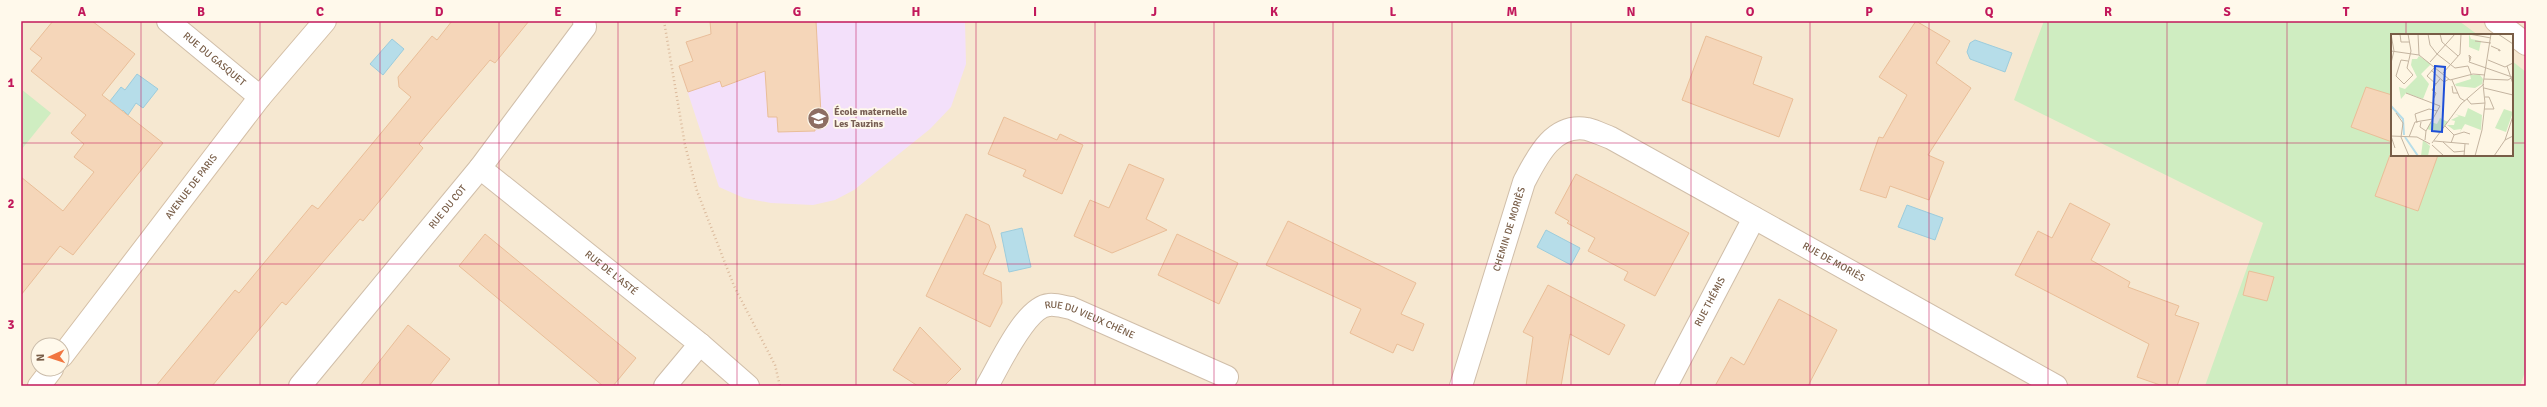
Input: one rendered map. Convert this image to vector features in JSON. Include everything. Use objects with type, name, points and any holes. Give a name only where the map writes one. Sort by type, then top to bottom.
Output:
[{"type":"street","name":"RUE DU GASQUET","points":[[168,21],[260,97]]},
{"type":"street","name":"AVENUE DE PARIS","points":[[70,346],[260,97],[325,21]]},
{"type":"street","name":"RUE DU COT","points":[[300,386],[480,168],[585,27],[584,21]]},
{"type":"street","points":[[2496,21],[2526,44]]},
{"type":"street","name":"CHEMIN DE MORIÈS","points":[[1461,386],[1512,218],[1524,182],[1538,154],[1555,136],[1570,129],[1587,130],[1611,138]]},
{"type":"street","name":"RUE DE MORIÈS","points":[[1611,138],[2052,385]]},
{"type":"street","name":"RUE DE L'ASTÉ","points":[[480,168],[700,344]]},
{"type":"street","name":"RUE THÉMIS","points":[[1666,386],[1754,218]]},
{"type":"street","name":"RUE DU VIEUX CHÊNE","points":[[987,386],[1025,321],[1035,311],[1049,305],[1071,308],[1227,377]]},
{"type":"street","points":[[665,386],[700,344],[748,386]]},
{"type":"street","points":[[39,386],[46,377]]},
{"type":"path","points":[[664,21],[685,145],[697,191],[734,286],[774,365],[780,386]]},
{"type":"shaded area","points":[[21,21],[2526,21],[2526,386],[21,386]]},
{"type":"shaded area","name":"École maternelle Les Tauzins","points":[[710,21],[965,21],[966,64],[951,107],[930,129],[854,190],[835,200],[813,205],[771,203],[744,198],[719,187],[679,66],[693,61],[686,42],[711,34]]},
{"type":"green space","points":[[2044,21],[2459,21],[2477,34],[2391,34],[2391,156],[2513,156],[2513,62],[2526,72],[2526,369],[2520,386],[2205,386],[2263,223],[2014,100]]},
{"type":"green space","points":[[21,89],[51,113],[21,150]]},
{"type":"water","points":[[392,39],[404,49],[383,75],[370,64]]},
{"type":"water","points":[[1975,40],[2012,53],[2005,72],[1970,59],[1967,52],[1970,43]]},
{"type":"water","points":[[137,74],[158,89],[143,108],[136,103],[128,115],[123,110],[119,115],[113,110],[116,106],[110,101],[121,87],[125,90]]},
{"type":"water","points":[[1907,205],[1943,218],[1935,240],[1898,227]]},
{"type":"water","points":[[1022,228],[1031,267],[1009,272],[1001,233]]},
{"type":"water","points":[[1546,230],[1580,248],[1571,265],[1537,247]]},
{"type":"building","points":[[53,21],[92,21],[135,54],[102,95],[163,143],[73,255],[60,246],[21,295],[21,177],[63,211],[94,172],[74,157],[84,144],[71,133],[86,115],[31,71],[42,58],[30,49]]},
{"type":"building","points":[[452,21],[529,21],[495,63],[490,60],[419,144],[423,148],[363,221],[360,219],[286,305],[282,302],[212,386],[156,386],[235,290],[239,293],[312,205],[318,209],[411,97],[399,87],[398,77],[432,36],[437,40]]},
{"type":"building","points":[[710,21],[816,21],[821,114],[815,115],[815,131],[778,132],[777,117],[768,117],[765,71],[722,87],[720,81],[688,92],[679,66],[693,61],[686,42],[711,34]]},
{"type":"building","points":[[1916,21],[1950,41],[1936,63],[1971,88],[1928,155],[1944,162],[1929,200],[1890,186],[1886,198],[1860,190],[1879,137],[1883,138],[1907,95],[1879,77]]},
{"type":"building","points":[[1706,36],[1762,57],[1753,84],[1793,99],[1779,137],[1682,100]]},
{"type":"building","points":[[2366,87],[2391,95],[2391,142],[2351,127]]},
{"type":"building","points":[[1004,117],[1057,140],[1060,134],[1083,145],[1062,194],[1023,176],[1026,170],[988,154]]},
{"type":"building","points":[[2390,155],[2438,156],[2418,211],[2375,196]]},
{"type":"building","points":[[1129,164],[1164,179],[1146,219],[1167,230],[1112,253],[1074,236],[1090,200],[1109,208]]},
{"type":"building","points":[[1576,174],[1689,233],[1655,296],[1624,280],[1628,272],[1588,251],[1595,238],[1567,223],[1569,221],[1555,213]]},
{"type":"building","points":[[2070,203],[2110,224],[2091,260],[2130,282],[2128,287],[2179,306],[2175,315],[2199,323],[2177,386],[2163,386],[2137,377],[2149,344],[2015,275],[2038,231],[2052,238]]},
{"type":"building","points":[[966,214],[989,225],[996,247],[983,274],[1001,282],[1002,303],[990,327],[926,296]]},
{"type":"building","points":[[1288,221],[1416,283],[1401,314],[1424,324],[1413,351],[1397,344],[1393,353],[1350,333],[1361,309],[1266,265]]},
{"type":"building","points":[[485,234],[636,358],[613,386],[603,386],[459,266]]},
{"type":"building","points":[[1177,234],[1238,263],[1219,304],[1158,275]]},
{"type":"building","points":[[2249,271],[2274,277],[2267,301],[2243,295]]},
{"type":"building","points":[[1548,285],[1625,325],[1609,355],[1570,334],[1561,386],[1526,386],[1533,337],[1523,332]]},
{"type":"building","points":[[1779,299],[1837,330],[1808,386],[1715,386],[1731,357],[1744,365]]},
{"type":"building","points":[[408,325],[450,359],[429,386],[360,386]]},
{"type":"building","points":[[920,327],[961,369],[944,386],[918,386],[893,370]]},
{"type":"place","name":"École maternelle Les Tauzins","points":[[819,118]]}]
